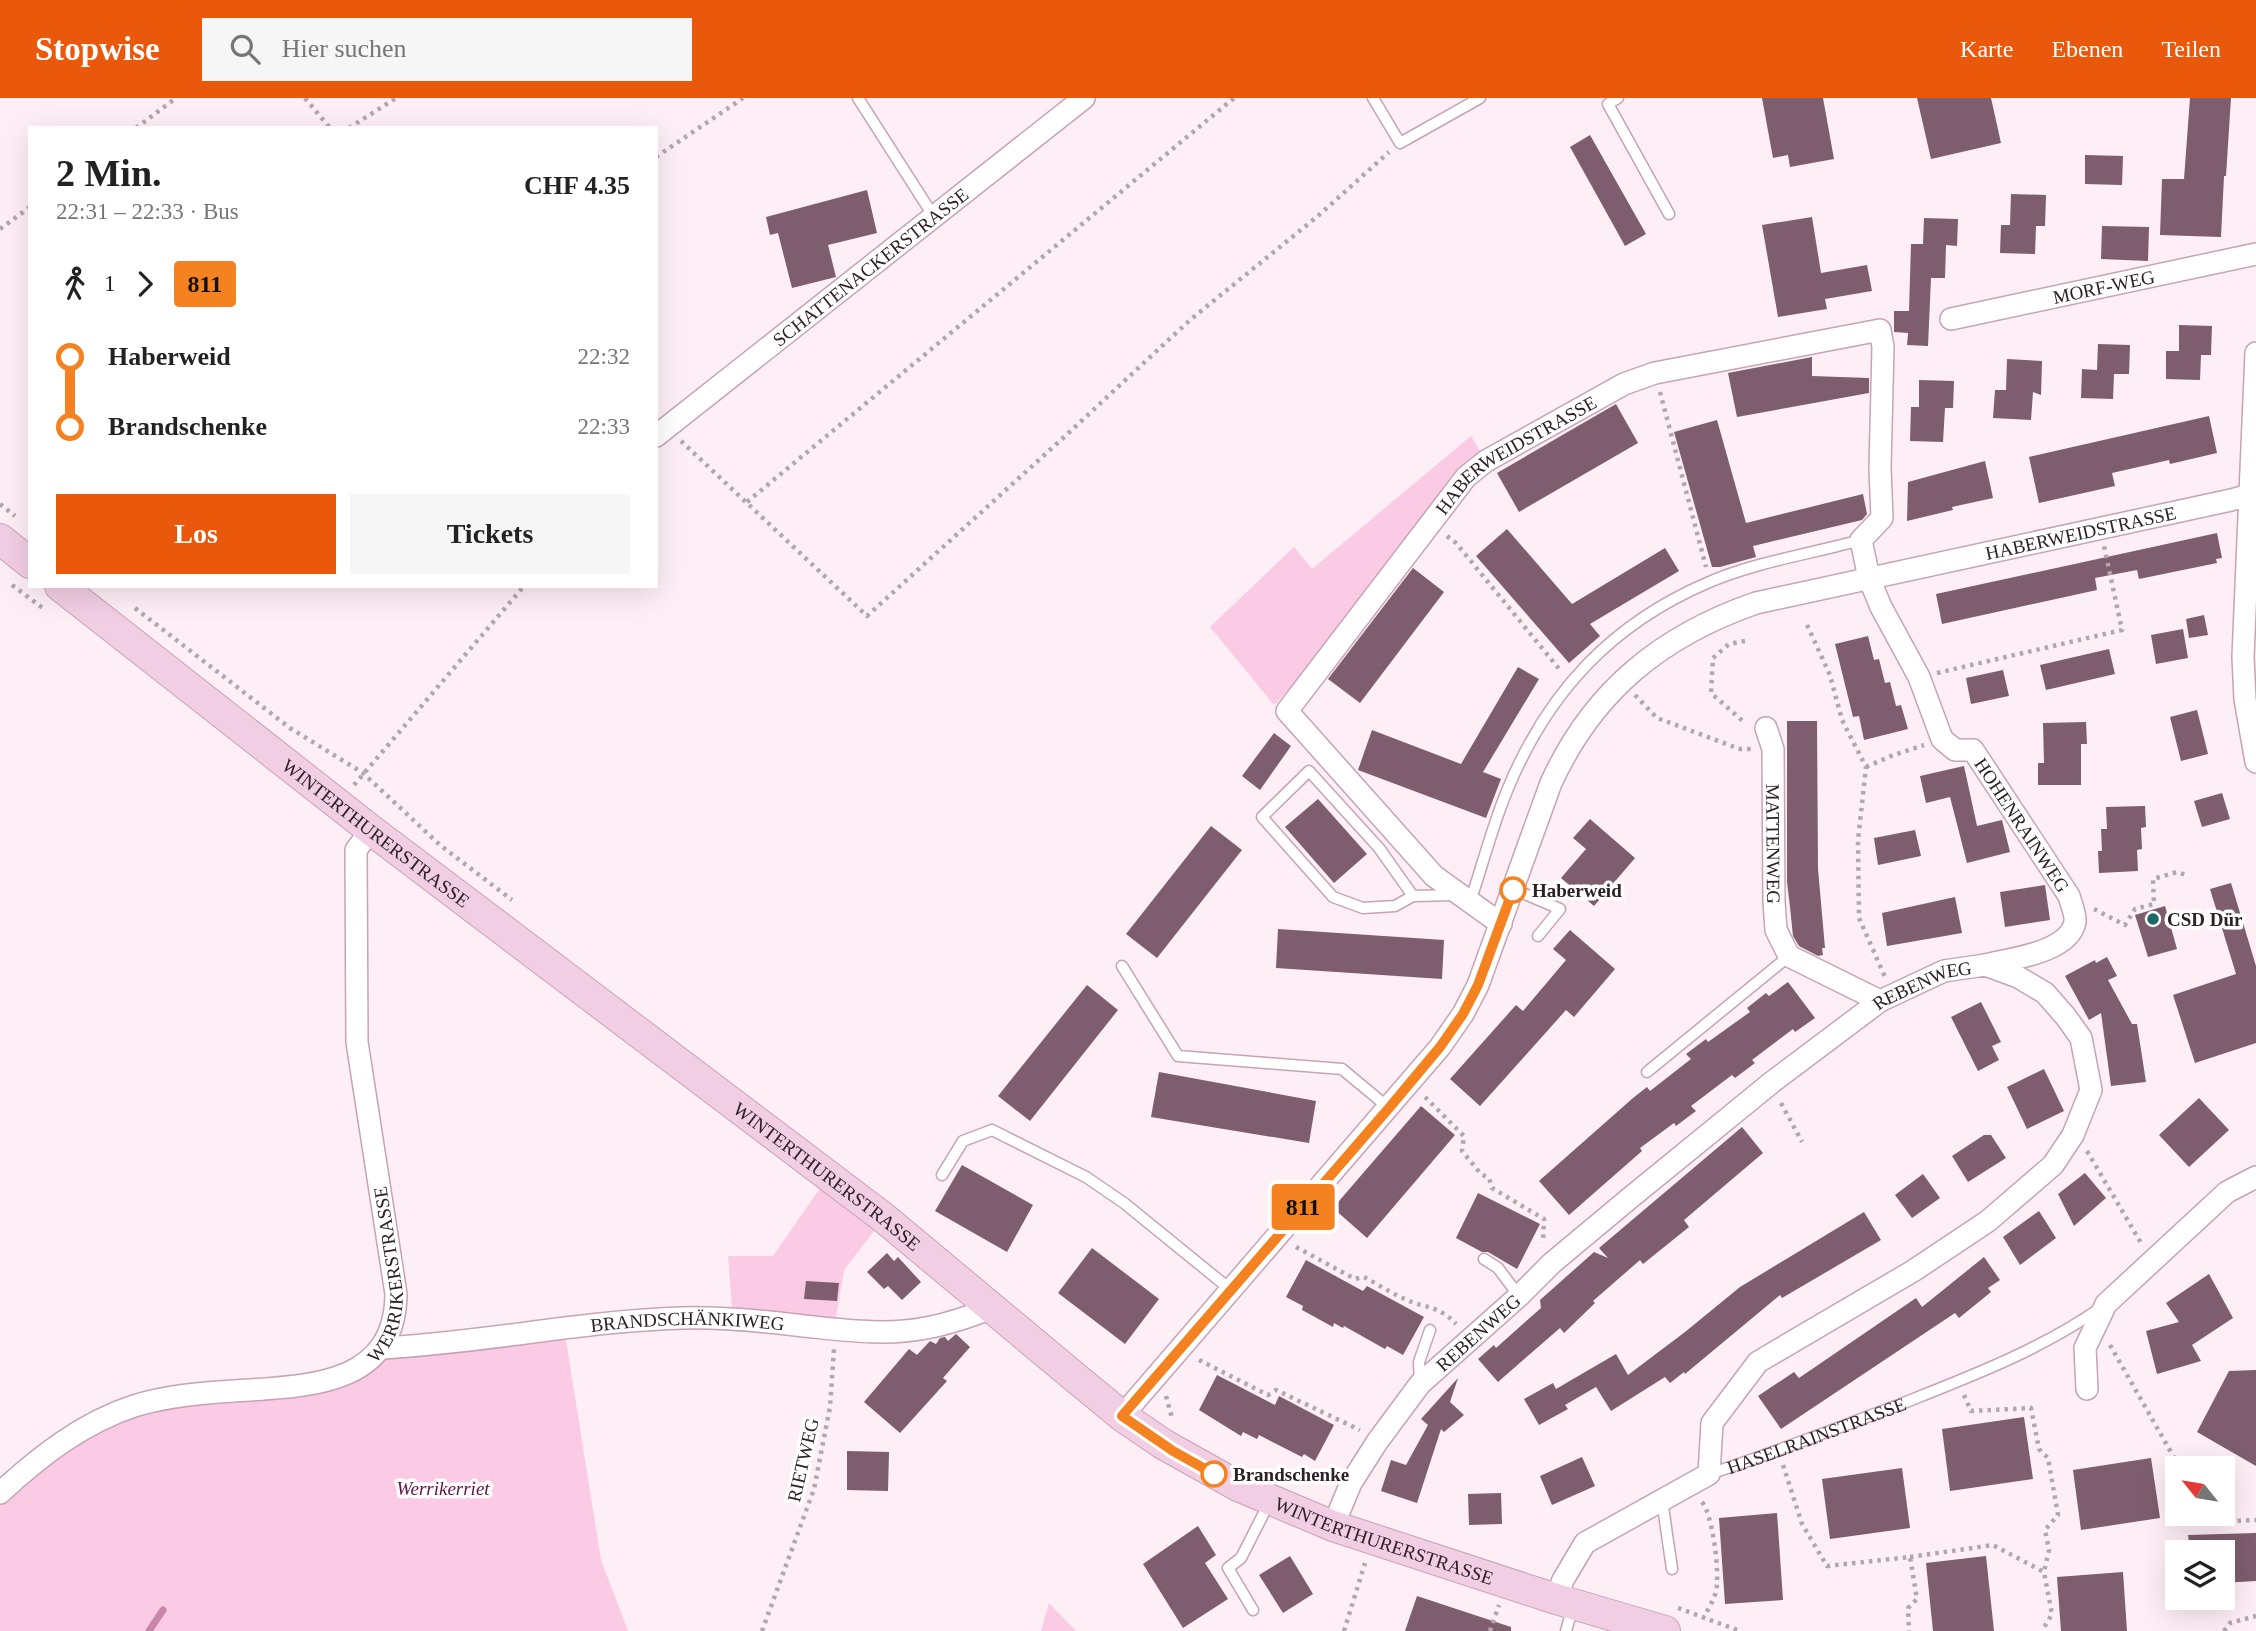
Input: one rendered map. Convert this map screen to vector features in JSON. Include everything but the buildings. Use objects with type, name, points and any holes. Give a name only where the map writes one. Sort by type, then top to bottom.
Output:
[{"type":"main road","points":[[0,539],[28,561]]},
{"type":"main road","name":"WINTERTHURERSTRASSE","points":[[63,588],[371,830],[884,1217],[1122,1416],[1186,1458],[1270,1501],[1565,1611],[1665,1631]]},
{"type":"street","name":"SCHATTENACKERSTRASSE","points":[[662,432],[1084,98]]},
{"type":"street","name":"MORF-WEG","points":[[1951,319],[2256,254]]},
{"type":"street","name":"HABERWEIDSTRASSE","points":[[1501,924],[1434,876],[1287,711],[1466,477],[1486,461],[1624,384],[1655,373],[1880,330],[1883,347],[1880,468],[1882,518],[1861,540]]},
{"type":"street","points":[[2256,353],[2253,494],[2243,657],[2245,699],[2256,762]]},
{"type":"street","name":"HABERWEIDSTRASSE","points":[[1122,1416],[1440,1047],[1463,1014],[1478,985],[1564,754],[1583,723],[1621,680],[1654,653],[1681,636],[1756,603],[2253,494]]},
{"type":"street","points":[[1861,540],[1869,578],[1881,607],[1919,677],[1942,739]]},
{"type":"street","name":"MATTENWEG","points":[[1766,729],[1773,749],[1776,930],[1789,956]]},
{"type":"street","name":"HOHENRAINWEG","points":[[1942,739],[1955,750],[1973,750],[2069,896],[2075,922],[2067,939],[2043,951],[1985,965]]},
{"type":"street","name":"WERRIKERSTRASSE","points":[[0,1493],[46,1453],[74,1434],[125,1410],[170,1397],[288,1389],[317,1383],[346,1374],[365,1363],[381,1348],[396,1314],[396,1294],[357,1042],[356,850],[371,830]]},
{"type":"street","points":[[1789,956],[1886,998]]},
{"type":"street","name":"REBENWEG","points":[[1333,1526],[1351,1483],[1377,1442],[1420,1384],[1552,1263],[1771,1083],[1886,998],[1944,971],[1985,965],[2018,977],[2045,993],[2081,1038],[2091,1090],[2073,1135],[2053,1165],[1988,1221],[1913,1271],[1758,1362],[1712,1423],[1709,1474]]},
{"type":"street","name":"HASELRAINSTRASSE","points":[[2087,1389],[2085,1348],[2106,1304],[2227,1192],[2256,1177]]},
{"type":"street","name":"BRANDSCHÄNKIWEG","points":[[381,1348],[425,1346],[652,1319],[733,1319],[884,1332],[925,1328],[992,1308]]},
{"type":"street","name":"HASELRAINSTRASSE","points":[[1565,1611],[1563,1580],[1585,1544],[1709,1474]]},
{"type":"lane","points":[[858,98],[934,217]]},
{"type":"lane","points":[[1373,98],[1400,143],[1480,98]]},
{"type":"lane","points":[[1618,98],[1608,104],[1669,214]]},
{"type":"lane","points":[[1413,897],[1380,848],[1309,771],[1262,817],[1333,897],[1363,908],[1395,906],[1413,897],[1465,898],[1507,789],[1537,726],[1570,682],[1597,653],[1655,608],[1710,581],[1861,540]]},
{"type":"lane","points":[[1513,889],[1560,909],[1538,936]]},
{"type":"lane","points":[[1647,1072],[1789,956]]},
{"type":"lane","points":[[1122,966],[1178,1056],[1342,1069],[1389,1108]]},
{"type":"lane","points":[[942,1175],[963,1141],[992,1130],[1086,1177],[1124,1203],[1231,1290]]},
{"type":"lane","points":[[1484,1259],[1498,1268],[1519,1296]]},
{"type":"lane","name":"HASELRAINSTRASSE","points":[[1709,1474],[1778,1451],[1958,1382],[2018,1356],[2079,1323],[2106,1304]]},
{"type":"lane","points":[[1420,1384],[1419,1362],[1430,1330]]},
{"type":"lane","points":[[1662,1500],[1672,1569]]},
{"type":"lane","points":[[1254,1610],[1228,1568],[1241,1558],[1270,1501]]},
{"type":"path","points":[[139,126],[176,98]]},
{"type":"path","points":[[305,98],[328,126]]},
{"type":"path","points":[[352,126],[396,98]]},
{"type":"path","points":[[658,156],[743,98]]},
{"type":"path","points":[[747,502],[1234,98]]},
{"type":"path","points":[[662,432],[747,502],[867,616],[1189,320],[1318,216],[1400,143]]},
{"type":"path","points":[[0,229],[28,208]]},
{"type":"path","points":[[1655,373],[1710,581]]},
{"type":"path","points":[[1430,523],[1456,543],[1570,682]]},
{"type":"path","points":[[1919,677],[2122,630],[2100,529]]},
{"type":"path","points":[[338,804],[522,588]]},
{"type":"path","points":[[1807,625],[1830,675],[1842,720],[1866,767],[1858,840],[1859,918],[1886,998]]},
{"type":"path","points":[[1745,641],[1729,644],[1713,658],[1711,693],[1743,722],[1766,729]]},
{"type":"path","points":[[1621,680],[1657,718],[1740,749],[1773,749]]},
{"type":"path","points":[[1866,767],[1942,739]]},
{"type":"path","points":[[2069,896],[2125,925],[2135,909],[2154,904],[2153,879],[2178,872],[2186,875]]},
{"type":"path","points":[[1411,1082],[1464,1136],[1462,1151],[1481,1174],[1489,1178],[1492,1188],[1544,1219],[1542,1254],[1552,1263]]},
{"type":"path","points":[[1771,1083],[1802,1142]]},
{"type":"path","points":[[2073,1135],[2088,1152],[2152,1261]]},
{"type":"path","points":[[1278,1237],[1355,1279],[1364,1277],[1408,1301],[1429,1305],[1449,1317],[1471,1339]]},
{"type":"path","points":[[2106,1304],[2110,1346],[2173,1456]]},
{"type":"path","name":"RIETWEG","points":[[762,1631],[814,1489],[830,1407],[834,1329]]},
{"type":"path","points":[[1193,1357],[1268,1395],[1276,1390],[1353,1425],[1377,1442]]},
{"type":"path","points":[[1156,1375],[1169,1385],[1166,1399],[1175,1425]]},
{"type":"path","points":[[1958,1382],[1971,1411],[2031,1408],[2039,1449],[2048,1458],[2058,1515],[2045,1530],[2049,1550],[2044,1572],[2052,1614],[2042,1631]]},
{"type":"path","points":[[1778,1451],[1802,1524],[1827,1566],[1993,1545],[2044,1572]]},
{"type":"path","points":[[1704,1617],[1716,1591],[1713,1531],[1708,1509]]},
{"type":"path","points":[[2235,1521],[2256,1520]]},
{"type":"path","points":[[1344,1631],[1373,1539]]},
{"type":"path","points":[[1909,1631],[1908,1608],[1917,1599],[1910,1557]]},
{"type":"path","points":[[2224,1631],[2230,1623],[2256,1616]]},
{"type":"green space","points":[[1471,436],[1486,461],[1357,619],[1274,705],[1210,627],[1294,547],[1312,569]]},
{"type":"green space","points":[[828,1177],[884,1218],[844,1270],[834,1329],[733,1319],[728,1256],[773,1256]]},
{"type":"green space","name":"Werrikerriet","points":[[564,1328],[601,1560],[628,1631],[0,1631],[0,1493],[105,1417],[287,1389],[381,1348]]},
{"type":"green space","points":[[1049,1603],[1076,1631],[1041,1631]]},
{"type":"waterway","points":[[149,1631],[163,1610]]},
{"type":"bus line","name":"811","points":[[1214,1474],[1173,1451],[1122,1416],[1440,1047],[1463,1014],[1478,985],[1513,890]]},
{"type":"place","name":"Haberweid","points":[[1513,890]]},
{"type":"place","name":"CSD Dür","points":[[2153,919]]},
{"type":"place","name":"Brandschenke","points":[[1214,1474]]}]
